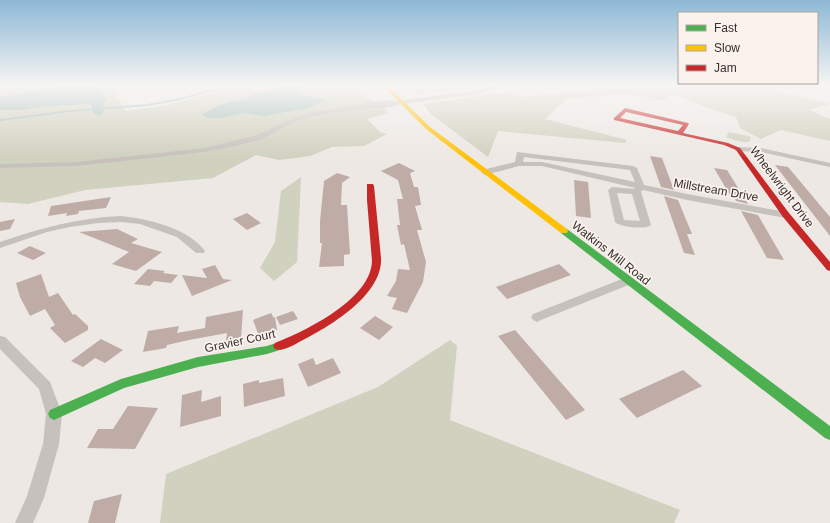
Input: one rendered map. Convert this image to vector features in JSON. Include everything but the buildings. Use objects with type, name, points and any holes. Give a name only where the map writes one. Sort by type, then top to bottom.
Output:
[{"type":"street","points":[[0,166],[77,164],[204,150],[260,137],[287,123],[311,114],[341,109]]},
{"type":"street","name":"Watkins Mill Road","points":[[407,109],[428,128],[627,281],[830,434]]},
{"type":"street","name":"Wheelwright Drive","points":[[680,133],[686,124],[625,110],[616,119],[726,144],[738,149],[786,215],[830,268]]},
{"type":"street","points":[[738,149],[761,150],[830,165]]},
{"type":"street","name":"Millstream Drive","points":[[519,164],[520,154],[633,168],[639,189],[642,212],[646,226],[620,222],[612,190],[639,189]]},
{"type":"street","name":"Millstream Drive","points":[[485,172],[519,164],[542,164],[639,189],[786,215]]},
{"type":"street","name":"Gravier Court","points":[[54,414],[121,384],[198,362],[267,350],[300,338],[331,320],[355,300],[370,280],[376,265],[370,186]]},
{"type":"street","points":[[0,245],[44,230],[70,224],[98,220],[121,219],[141,221],[181,235],[200,251]]},
{"type":"street","points":[[537,317],[627,281]]},
{"type":"street","points":[[0,341],[45,386],[54,414],[51,444],[35,498],[24,523]]},
{"type":"green space","points":[[0,109],[124,109],[125,111],[136,109],[385,109],[389,113],[367,119],[380,132],[387,134],[364,146],[332,147],[310,156],[279,160],[256,155],[213,178],[85,190],[28,204],[0,202]]},
{"type":"green space","points":[[427,109],[555,109],[545,119],[627,140],[625,143],[498,131],[488,157],[431,114]]},
{"type":"green space","points":[[713,109],[811,109],[809,110],[830,119],[830,141],[781,130],[761,139],[740,128],[736,117]]},
{"type":"green space","points":[[729,132],[749,136],[751,138],[749,142],[734,140],[726,137]]},
{"type":"green space","points":[[301,177],[297,262],[274,281],[260,268],[275,242],[281,191]]},
{"type":"green space","points":[[450,340],[457,346],[450,420],[680,510],[674,523],[160,523],[166,474],[378,387]]},
{"type":"water","points":[[0,109],[26,109],[22,110]]},
{"type":"water","points":[[211,109],[300,109],[264,116],[245,113],[221,118],[210,118],[201,115]]},
{"type":"waterway","points":[[0,120],[90,109]]},
{"type":"traffic: fast","points":[[564,231],[830,434]]},
{"type":"traffic: fast","points":[[54,414],[121,384],[198,362],[267,350],[279,346]]},
{"type":"traffic: slow","points":[[409,109],[428,128],[564,231]]},
{"type":"traffic: jam","points":[[680,133],[686,124],[625,110],[616,119],[726,144],[738,149],[786,215],[830,268]]},
{"type":"traffic: jam","points":[[279,346],[322,325],[337,315],[362,293],[371,280],[376,266],[376,261],[370,186]]}]
